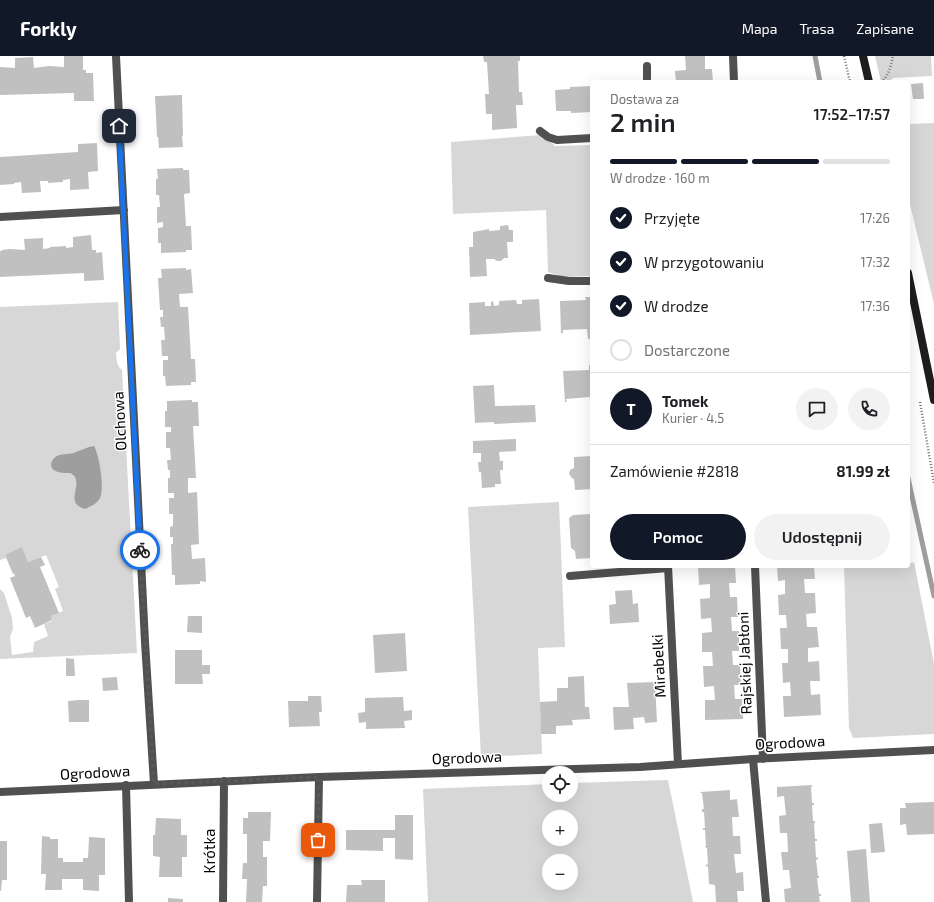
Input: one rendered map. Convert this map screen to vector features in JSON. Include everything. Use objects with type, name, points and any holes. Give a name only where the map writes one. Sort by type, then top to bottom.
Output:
[{"type":"street","name":"Olchowa","points":[[116,56],[145,642],[154,784]]},
{"type":"street","points":[[733,56],[734,80]]},
{"type":"street","points":[[863,56],[869,80]]},
{"type":"street","points":[[647,66],[647,80]]},
{"type":"street","points":[[540,131],[557,140],[590,138]]},
{"type":"street","points":[[0,218],[124,210]]},
{"type":"street","points":[[548,278],[569,281],[590,281]]},
{"type":"street","points":[[910,282],[931,372],[934,400]]},
{"type":"street","points":[[570,576],[657,568]]},
{"type":"street","name":"Mirabelki","points":[[668,568],[678,764]]},
{"type":"street","name":"Rajskiej Jabłoni","points":[[755,568],[763,758]]},
{"type":"street","name":"Ogrodowa","points":[[0,792],[319,777],[601,768],[763,758],[934,750]]},
{"type":"street","points":[[753,759],[766,902]]},
{"type":"street","points":[[317,902],[319,777]]},
{"type":"street","name":"Krótka","points":[[223,902],[224,781]]},
{"type":"street","points":[[126,785],[129,902]]},
{"type":"path","points":[[844,56],[850,80]]},
{"type":"path","points":[[884,80],[893,56]]},
{"type":"path","points":[[919,397],[934,483]]},
{"type":"shaded area","points":[[875,56],[931,56],[932,76],[881,80]]},
{"type":"shaded area","points":[[934,123],[934,304],[910,204],[910,124]]},
{"type":"shaded area","points":[[541,135],[542,138],[549,140],[555,146],[590,145],[590,276],[563,277],[548,272],[546,210],[453,214],[451,142]]},
{"type":"shaded area","points":[[118,302],[120,349],[116,353],[118,365],[122,370],[137,653],[0,659],[0,589],[4,593],[12,618],[13,629],[10,637],[12,655],[33,652],[34,642],[48,636],[44,624],[52,621],[51,616],[63,611],[55,589],[59,587],[46,555],[28,562],[22,548],[5,555],[6,558],[0,560],[0,307]]},
{"type":"shaded area","points":[[94,446],[98,456],[101,472],[101,494],[100,498],[94,505],[85,509],[76,503],[75,476],[70,473],[55,471],[51,467],[51,464],[57,456],[74,453]]},
{"type":"shaded area","points":[[559,502],[565,647],[538,648],[542,754],[481,757],[468,507]]},
{"type":"shaded area","points":[[914,562],[934,664],[934,734],[853,738],[849,728],[844,568],[910,568],[910,563]]},
{"type":"shaded area","points":[[668,780],[693,902],[428,902],[423,789],[542,784],[542,802],[578,802],[578,783]]},
{"type":"building","points":[[64,56],[83,56],[83,70],[86,70],[86,73],[93,73],[94,101],[74,101],[74,93],[0,95],[0,67],[15,68],[15,58],[33,57],[34,68],[49,66],[64,67]]},
{"type":"building","points":[[483,56],[520,56],[520,61],[518,61],[519,92],[522,92],[523,105],[516,105],[517,128],[492,130],[492,114],[486,114],[485,94],[489,94],[487,62],[484,62]]},
{"type":"building","points":[[685,56],[705,56],[705,69],[712,69],[713,80],[676,80],[675,71],[686,70]]},
{"type":"building","points":[[923,83],[924,99],[913,99],[911,84]]},
{"type":"building","points":[[590,86],[590,112],[571,113],[571,111],[556,111],[555,90],[570,89],[570,87]]},
{"type":"building","points":[[182,95],[183,147],[159,148],[155,96]]},
{"type":"building","points":[[97,143],[98,171],[88,172],[89,189],[70,190],[70,179],[63,180],[63,182],[48,183],[48,181],[40,181],[41,192],[22,193],[21,182],[0,185],[0,157],[78,152],[78,144]]},
{"type":"building","points":[[183,168],[183,170],[189,170],[190,193],[184,194],[186,226],[191,226],[192,250],[186,250],[186,252],[161,253],[161,243],[158,243],[158,228],[163,227],[163,222],[157,223],[157,207],[160,207],[159,195],[156,195],[156,179],[158,179],[157,169]]},
{"type":"building","points":[[508,225],[509,230],[513,230],[513,242],[507,242],[508,258],[504,258],[501,261],[486,259],[487,276],[470,277],[469,247],[473,247],[473,232],[489,229],[489,231],[500,230],[500,226]]},
{"type":"building","points":[[91,235],[92,250],[96,250],[96,253],[102,252],[104,280],[84,281],[84,273],[0,277],[0,251],[10,249],[25,250],[24,239],[43,238],[43,249],[66,246],[66,248],[73,247],[73,237]]},
{"type":"building","points":[[186,268],[186,270],[191,269],[193,293],[179,294],[180,307],[188,307],[191,359],[195,359],[196,382],[191,382],[191,385],[166,386],[165,376],[163,376],[163,360],[168,360],[168,356],[162,356],[161,340],[165,340],[164,327],[161,327],[160,317],[163,317],[163,310],[160,310],[158,278],[162,278],[161,269]]},
{"type":"building","points":[[585,297],[590,297],[590,339],[588,339],[587,329],[563,330],[563,333],[561,333],[560,301],[586,300]]},
{"type":"building","points":[[539,299],[541,331],[470,335],[469,303],[485,302],[485,306],[491,306],[491,302],[493,301],[494,306],[499,305],[499,301],[516,300],[517,304],[522,304],[522,300]]},
{"type":"building","points":[[590,365],[590,397],[566,399],[567,402],[565,402],[563,371],[589,370]]},
{"type":"building","points":[[494,385],[495,406],[535,405],[536,422],[494,424],[494,422],[475,423],[473,386]]},
{"type":"building","points":[[192,400],[192,402],[198,402],[199,426],[193,426],[196,478],[188,478],[188,493],[197,492],[199,544],[191,545],[192,559],[205,558],[206,582],[200,581],[200,584],[175,585],[175,575],[172,575],[171,544],[173,544],[173,537],[170,537],[170,527],[173,526],[173,514],[169,514],[169,498],[174,498],[174,493],[168,493],[168,478],[170,478],[170,470],[168,470],[167,460],[171,460],[170,448],[166,448],[166,432],[171,432],[171,427],[165,427],[165,411],[167,411],[167,401]]},
{"type":"building","points":[[516,439],[516,451],[499,452],[500,461],[503,461],[503,470],[500,470],[501,484],[495,484],[495,487],[482,488],[481,472],[479,472],[478,462],[481,462],[481,453],[473,453],[473,441]]},
{"type":"building","points":[[590,456],[590,489],[575,490],[574,479],[569,474],[570,470],[574,468],[574,457]]},
{"type":"building","points":[[590,514],[590,558],[576,559],[575,551],[571,548],[569,518],[573,515]]},
{"type":"building","points":[[22,547],[28,562],[41,557],[45,565],[40,567],[59,613],[51,616],[52,620],[35,628],[30,616],[26,618],[10,578],[15,576],[14,573],[13,574],[5,555]]},
{"type":"building","points":[[698,568],[735,568],[736,583],[729,583],[730,597],[737,597],[738,617],[731,617],[732,631],[739,631],[739,651],[732,651],[733,665],[740,665],[741,685],[734,685],[735,699],[742,699],[743,719],[705,720],[705,700],[715,700],[714,686],[704,687],[703,666],[713,666],[712,652],[702,652],[702,633],[712,632],[711,618],[701,619],[700,599],[710,598],[710,584],[699,585]]},
{"type":"building","points":[[777,568],[814,568],[815,579],[804,579],[805,593],[815,593],[816,613],[806,614],[807,627],[817,627],[819,647],[808,648],[808,662],[819,661],[820,681],[810,681],[811,695],[820,694],[821,715],[784,717],[783,696],[791,696],[790,682],[783,683],[782,663],[788,663],[788,649],[781,649],[780,628],[787,628],[786,615],[779,615],[778,595],[785,594],[785,580],[778,581]]},
{"type":"building","points":[[632,590],[633,604],[638,603],[639,622],[610,624],[609,605],[616,604],[615,591]]},
{"type":"building","points":[[188,616],[202,616],[202,633],[187,632]]},
{"type":"building","points":[[405,633],[407,671],[375,673],[373,635]]},
{"type":"building","points":[[175,650],[202,650],[202,665],[210,665],[210,674],[202,674],[203,684],[175,684]]},
{"type":"building","points":[[66,658],[74,659],[75,676],[66,676]]},
{"type":"building","points":[[584,676],[585,707],[589,707],[590,719],[572,720],[573,725],[556,726],[556,734],[541,734],[540,702],[557,701],[557,688],[568,688],[568,677]]},
{"type":"building","points":[[117,677],[118,690],[103,691],[102,678]]},
{"type":"building","points":[[655,682],[657,722],[645,723],[644,717],[633,718],[634,729],[614,730],[613,707],[629,707],[627,683]]},
{"type":"building","points":[[308,696],[321,696],[322,712],[319,712],[320,726],[289,727],[288,701],[308,701]]},
{"type":"building","points":[[403,697],[404,711],[412,710],[412,720],[404,721],[405,728],[366,729],[366,722],[359,723],[358,713],[365,712],[365,698]]},
{"type":"building","points":[[89,700],[89,722],[69,722],[68,701]]},
{"type":"building","points":[[812,785],[812,803],[814,803],[814,805],[812,805],[813,821],[815,821],[815,839],[817,839],[817,841],[815,841],[816,858],[818,857],[816,860],[819,878],[817,878],[819,894],[821,894],[821,896],[819,896],[820,902],[785,902],[784,889],[791,888],[789,870],[783,870],[781,852],[788,852],[787,833],[780,833],[779,816],[786,815],[784,796],[777,797],[777,787]]},
{"type":"building","points":[[730,790],[730,800],[737,799],[739,817],[732,817],[733,836],[740,836],[741,854],[734,854],[736,873],[743,872],[744,891],[737,891],[738,902],[716,902],[715,885],[709,884],[708,866],[706,867],[708,864],[707,848],[705,847],[705,830],[703,830],[703,828],[705,828],[704,812],[702,812],[702,809],[704,809],[702,793],[700,792]]},
{"type":"building","points":[[934,802],[934,834],[907,835],[906,824],[900,825],[900,808],[906,808],[905,803]]},
{"type":"building","points":[[248,812],[271,812],[270,841],[263,841],[263,857],[267,857],[267,886],[263,886],[262,902],[246,902],[247,879],[242,879],[243,863],[247,863],[247,834],[243,834],[243,818],[248,818]]},
{"type":"building","points":[[395,815],[413,815],[413,860],[395,859],[395,838],[383,838],[383,851],[346,850],[346,830],[395,830]]},
{"type":"building","points":[[156,818],[181,819],[181,835],[187,835],[187,857],[182,857],[182,877],[159,877],[160,857],[153,856],[153,835],[155,835]]},
{"type":"building","points":[[882,823],[885,852],[871,853],[869,824]]},
{"type":"building","points":[[42,836],[50,837],[50,839],[58,839],[58,858],[63,858],[63,862],[83,862],[83,858],[88,858],[89,837],[105,838],[105,875],[99,875],[99,891],[83,890],[83,879],[62,879],[62,890],[45,890],[46,874],[41,874]]},
{"type":"building","points":[[0,841],[7,841],[7,880],[2,880],[1,891],[0,891]]},
{"type":"building","points":[[866,849],[870,902],[851,902],[847,851]]},
{"type":"building","points":[[361,880],[385,880],[385,902],[346,902],[347,885],[362,885]]},
{"type":"building","points":[[168,898],[183,899],[183,902],[168,902]]},
{"type":"waterway","points":[[815,56],[820,80]]},
{"type":"waterway","points":[[910,487],[934,596]]},
{"type":"way so far","points":[[140,550],[154,784],[319,777],[318,840]]},
{"type":"route","points":[[119,126],[140,550]]}]
